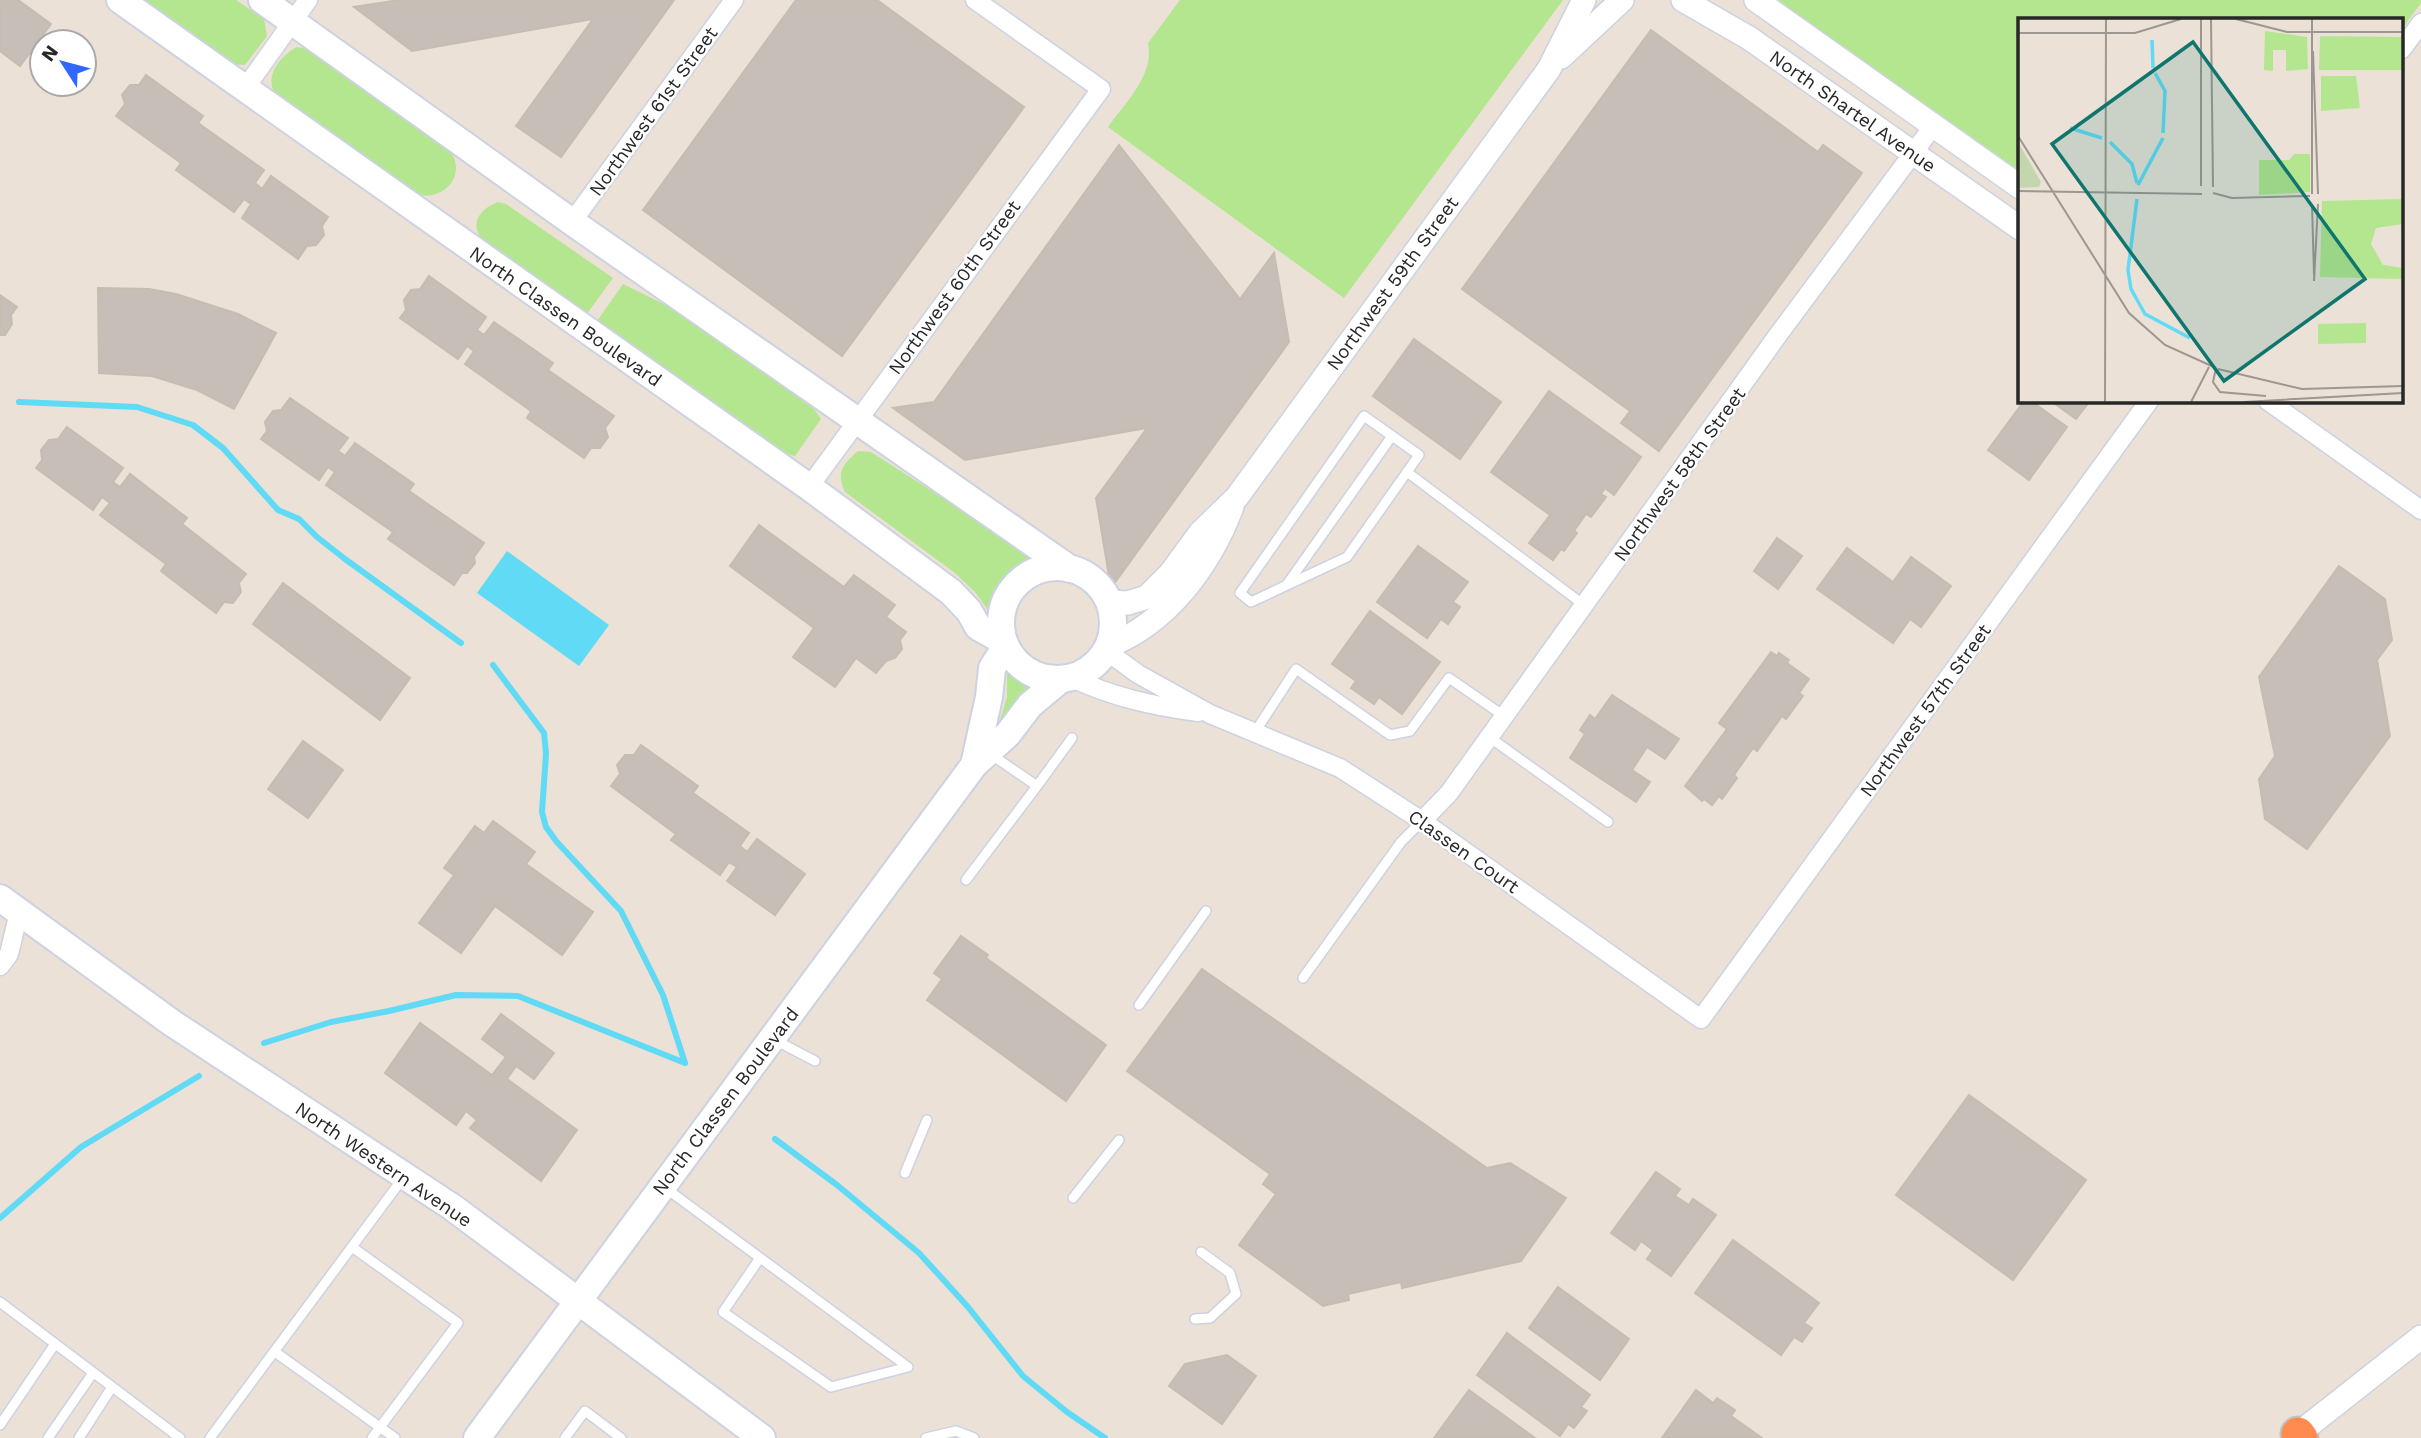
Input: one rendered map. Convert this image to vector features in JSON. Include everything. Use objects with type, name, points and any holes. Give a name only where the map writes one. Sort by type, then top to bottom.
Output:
[{"type":"main road","name":"North Classen Boulevard","points":[[120,0],[809,487],[951,592],[978,627],[1005,643]]},
{"type":"main road","points":[[262,0],[572,222],[1070,569],[1094,581],[1109,603],[1113,624],[1107,648]]},
{"type":"main road","name":"North Classen Boulevard","points":[[1070,569],[1041,569],[1016,585],[1007,597],[1002,611],[1001,626],[1005,643],[1019,665],[1045,678],[1065,678],[1089,670],[1107,648]]},
{"type":"main road","name":"North Classen Boulevard","points":[[981,758],[992,668],[1005,643]]},
{"type":"main road","name":"North Classen Boulevard","points":[[477,1438],[981,758],[1008,734],[1030,705],[1065,678]]},
{"type":"main road","name":"North Western Avenue","points":[[6,912],[452,1207],[762,1438]]},
{"type":"street","points":[[246,87],[308,0]]},
{"type":"street","name":"Northwest 61st Street","points":[[572,222],[734,0]]},
{"type":"street","name":"Northwest 60th Street","points":[[809,487],[1101,89],[975,0]]},
{"type":"street","name":"Northwest 59th Street","points":[[1109,603],[1128,603],[1147,597],[1170,574],[1200,533],[1237,497],[1549,69],[1584,0]]},
{"type":"street","name":"Northwest 59th Street","points":[[1549,69],[1622,0]]},
{"type":"street","name":"North Shartel Avenue","points":[[1683,0],[1749,38],[2018,227]]},
{"type":"street","name":"North Shartel Avenue","points":[[1756,0],[2018,186]]},
{"type":"street","points":[[2404,47],[2421,23]]},
{"type":"street","name":"Northwest 58th Street","points":[[1422,821],[1449,793],[1934,125]]},
{"type":"street","name":"Northwest 57th Street","points":[[1700,1019],[2148,402]]},
{"type":"street","points":[[2269,402],[2421,510]]},
{"type":"street","name":"Northwest 59th Street","points":[[1107,648],[1131,638],[1177,598],[1220,539],[1237,497]]},
{"type":"street","name":"Classen Court","points":[[1107,648],[1138,674],[1210,714],[1340,768],[1422,821],[1700,1019]]},
{"type":"street","name":"Classen Court","points":[[1065,678],[1147,705],[1210,714]]},
{"type":"street","points":[[0,966],[9,954],[6,912]]},
{"type":"street","points":[[2297,1437],[2421,1337]]},
{"type":"lane","points":[[1364,416],[1419,455],[1407,472],[1347,557],[1251,602],[1240,593],[1364,416]]},
{"type":"lane","points":[[1287,585],[1392,436]]},
{"type":"lane","points":[[1407,472],[1584,604]]},
{"type":"lane","points":[[1255,732],[1296,668],[1390,734],[1409,731],[1449,678],[1504,716]]},
{"type":"lane","points":[[1489,737],[1608,822]]},
{"type":"lane","points":[[966,880],[1072,738]]},
{"type":"lane","points":[[981,758],[1037,786]]},
{"type":"lane","points":[[1303,978],[1401,842],[1422,821]]},
{"type":"lane","points":[[1139,1005],[1206,911]]},
{"type":"lane","points":[[772,1038],[815,1061]]},
{"type":"lane","points":[[905,1172],[927,1120]]},
{"type":"lane","points":[[1073,1198],[1119,1140]]},
{"type":"lane","points":[[210,1438],[405,1176]]},
{"type":"lane","points":[[662,1186],[760,1258],[908,1367],[831,1387],[723,1312],[760,1258]]},
{"type":"lane","points":[[352,1247],[457,1323],[372,1438]]},
{"type":"lane","points":[[1195,1319],[1210,1318],[1236,1294],[1230,1273],[1200,1252]]},
{"type":"lane","points":[[0,1302],[180,1438]]},
{"type":"lane","points":[[0,1425],[55,1344]]},
{"type":"lane","points":[[275,1352],[395,1438]]},
{"type":"lane","points":[[48,1438],[93,1373]]},
{"type":"lane","points":[[79,1438],[112,1387]]},
{"type":"lane","points":[[565,1438],[584,1411],[621,1438]]},
{"type":"lane","points":[[926,1438],[956,1431],[974,1438]]},
{"type":"green space","points":[[141,0],[236,0],[264,19],[267,36],[245,65],[231,64]]},
{"type":"green space","points":[[1180,0],[1563,0],[1344,298],[1108,127],[1143,77],[1149,55],[1148,43]]},
{"type":"green space","points":[[1777,0],[2421,0],[2404,26],[2404,18],[2018,18],[2018,170]]},
{"type":"green space","points":[[297,47],[307,49],[447,147],[456,166],[451,183],[436,194],[415,194],[275,94],[271,80],[276,67]]},
{"type":"green space","points":[[498,202],[506,204],[613,278],[586,315],[483,241],[477,229],[478,218]]},
{"type":"green space","points":[[623,284],[680,312],[814,409],[821,419],[795,456],[783,453],[597,321]]},
{"type":"green space","points":[[858,451],[871,452],[1038,559],[1021,567],[1007,580],[997,596],[991,614],[975,592],[955,573],[845,492],[841,479],[842,469]]},
{"type":"green space","points":[[1007,667],[1018,678],[1033,685],[1015,702],[998,727],[1007,697]]},
{"type":"water","points":[[507,551],[609,625],[579,666],[477,593]]},
{"type":"building","points":[[0,0],[18,0],[51,24],[48,28],[28,28],[28,55],[20,66],[0,51]]},
{"type":"building","points":[[399,0],[674,0],[561,157],[516,126],[593,19],[412,51],[354,7]]},
{"type":"building","points":[[796,0],[877,0],[1024,107],[842,356],[643,210]]},
{"type":"building","points":[[1651,30],[1818,152],[1823,145],[1862,173],[1659,451],[1621,423],[1630,411],[1462,289]]},
{"type":"building","points":[[146,75],[203,116],[198,123],[264,170],[255,183],[262,189],[271,176],[328,217],[322,226],[324,235],[316,245],[307,246],[298,259],[242,218],[251,204],[244,199],[234,212],[176,170],[181,163],[116,116],[125,104],[122,95],[130,85],[139,85]]},
{"type":"building","points":[[1119,145],[1240,299],[1274,253],[1289,342],[1111,588],[1096,498],[1147,428],[965,460],[893,408],[934,402]]},
{"type":"building","points":[[429,276],[486,317],[477,330],[484,335],[494,322],[553,363],[548,370],[614,416],[605,428],[608,437],[600,448],[591,448],[584,458],[527,418],[531,411],[465,364],[474,351],[467,346],[458,359],[400,318],[406,310],[404,300],[411,290],[420,289]]},
{"type":"building","points":[[98,288],[149,289],[176,294],[238,314],[276,333],[234,409],[197,390],[152,376],[99,373]]},
{"type":"building","points":[[0,295],[17,307],[11,315],[12,324],[5,335],[0,335]]},
{"type":"building","points":[[1414,339],[1501,402],[1460,459],[1373,396]]},
{"type":"building","points":[[1549,391],[1641,457],[1614,495],[1605,488],[1601,494],[1606,497],[1591,517],[1586,514],[1574,531],[1577,533],[1564,551],[1561,549],[1553,560],[1529,543],[1550,515],[1491,472]]},
{"type":"building","points":[[290,398],[348,438],[338,451],[345,456],[355,443],[414,484],[409,491],[484,543],[467,573],[462,573],[454,585],[388,539],[393,532],[326,485],[335,472],[328,467],[319,480],[261,439],[267,431],[265,422],[273,411],[281,410]]},
{"type":"building","points":[[2023,402],[2032,402],[2067,427],[2029,480],[1988,450]]},
{"type":"building","points":[[2052,402],[2089,402],[2076,419]]},
{"type":"building","points":[[67,427],[123,468],[113,482],[120,487],[130,474],[187,518],[182,524],[246,574],[239,583],[241,592],[233,603],[224,602],[216,613],[161,571],[166,564],[100,515],[110,503],[102,497],[93,510],[36,468],[42,460],[41,450],[49,440],[58,439]]},
{"type":"building","points":[[759,525],[844,587],[854,575],[895,605],[886,617],[906,632],[900,640],[902,649],[895,658],[886,661],[876,673],[856,658],[835,687],[793,657],[814,628],[730,566]]},
{"type":"building","points":[[1777,538],[1802,556],[1778,589],[1754,571]]},
{"type":"building","points":[[1418,546],[1468,582],[1453,602],[1460,607],[1448,624],[1441,619],[1427,638],[1377,602]]},
{"type":"building","points":[[1847,548],[1893,582],[1911,557],[1951,586],[1921,627],[1910,619],[1893,643],[1817,589]]},
{"type":"building","points":[[2339,566],[2385,599],[2392,640],[2377,660],[2390,736],[2307,849],[2265,819],[2259,779],[2275,756],[2259,677]]},
{"type":"building","points":[[283,583],[410,678],[380,720],[253,624]]},
{"type":"building","points":[[1370,611],[1440,662],[1402,714],[1379,697],[1374,704],[1351,688],[1356,681],[1332,664]]},
{"type":"building","points":[[1771,652],[1777,656],[1779,653],[1789,660],[1787,663],[1809,679],[1799,693],[1803,696],[1786,719],[1782,716],[1757,751],[1753,748],[1734,775],[1737,778],[1722,799],[1719,796],[1712,805],[1704,799],[1702,801],[1685,786],[1727,729],[1719,723]]},
{"type":"building","points":[[1612,695],[1679,739],[1665,759],[1647,747],[1632,770],[1650,782],[1636,802],[1570,758],[1585,734],[1580,730],[1590,715],[1595,719]]},
{"type":"building","points":[[303,741],[343,770],[308,818],[268,789]]},
{"type":"building","points":[[641,745],[698,786],[693,793],[749,833],[740,846],[747,852],[757,839],[805,874],[775,915],[727,881],[737,867],[729,862],[720,875],[671,840],[676,834],[611,786],[620,774],[617,765],[625,755],[634,755]]},
{"type":"building","points":[[493,821],[535,852],[526,864],[593,912],[562,955],[495,906],[461,953],[419,923],[454,875],[444,868],[475,826],[484,833]]},
{"type":"building","points":[[961,936],[988,955],[986,958],[1106,1045],[1066,1101],[927,1000],[942,979],[934,973]]},
{"type":"building","points":[[1202,969],[1487,1168],[1510,1163],[1566,1198],[1521,1261],[1402,1288],[1401,1282],[1348,1294],[1349,1300],[1323,1306],[1239,1245],[1276,1194],[1263,1184],[1270,1174],[1127,1071]]},
{"type":"building","points":[[501,1014],[554,1053],[534,1079],[516,1066],[507,1079],[577,1130],[541,1181],[470,1128],[477,1120],[466,1111],[456,1125],[385,1073],[420,1023],[492,1075],[506,1057],[482,1039]]},
{"type":"building","points":[[1969,1095],[2086,1180],[2013,1280],[1896,1195]]},
{"type":"building","points":[[1656,1172],[1680,1189],[1675,1196],[1689,1205],[1693,1199],[1716,1215],[1671,1276],[1647,1259],[1653,1250],[1641,1241],[1635,1250],[1611,1233]]},
{"type":"building","points":[[1733,1240],[1819,1303],[1804,1323],[1812,1328],[1802,1342],[1794,1337],[1781,1355],[1695,1293]]},
{"type":"building","points":[[1558,1287],[1629,1339],[1600,1380],[1529,1328]]},
{"type":"building","points":[[1507,1333],[1590,1395],[1581,1407],[1587,1411],[1574,1428],[1568,1424],[1560,1436],[1477,1375]]},
{"type":"building","points":[[1227,1355],[1256,1376],[1222,1424],[1169,1386],[1185,1364]]},
{"type":"building","points":[[1469,1390],[1535,1438],[1434,1438]]},
{"type":"building","points":[[1696,1390],[1713,1403],[1717,1398],[1735,1410],[1731,1416],[1762,1438],[1662,1438]]},
{"type":"waterway","points":[[19,402],[137,407],[193,425],[223,448],[278,510],[299,519],[345,559],[461,643]]},
{"type":"waterway","points":[[493,665],[544,733],[546,754],[542,812],[546,827],[621,911],[663,995],[685,1063]]},
{"type":"waterway","points":[[264,1043],[331,1022],[456,995],[518,996],[685,1063]]},
{"type":"waterway","points":[[0,1218],[81,1147],[199,1076]]},
{"type":"waterway","points":[[775,1139],[837,1185],[919,1253],[968,1307],[1023,1376],[1067,1412],[1105,1438]]}]
